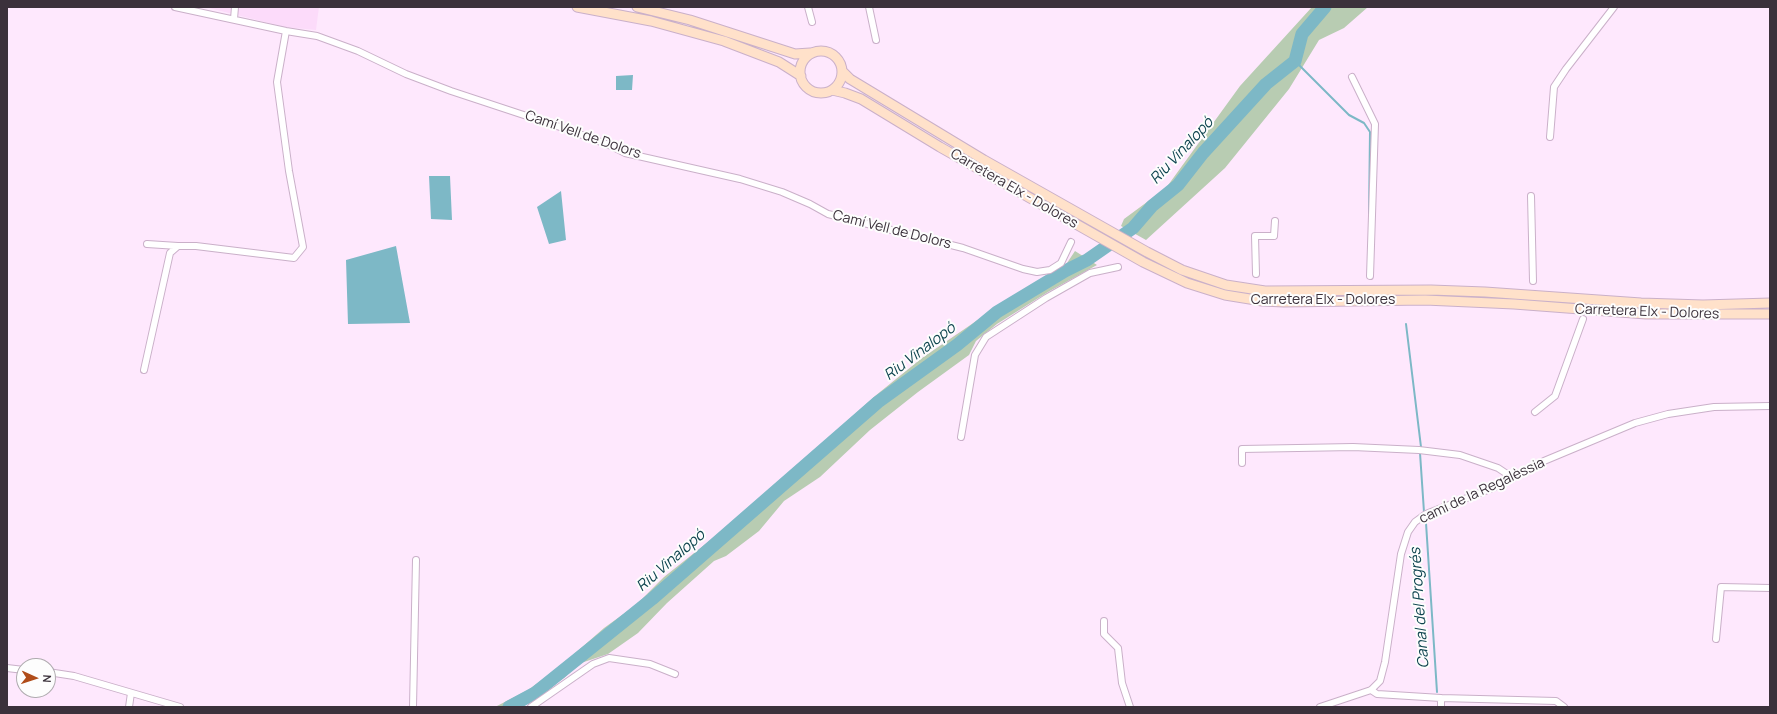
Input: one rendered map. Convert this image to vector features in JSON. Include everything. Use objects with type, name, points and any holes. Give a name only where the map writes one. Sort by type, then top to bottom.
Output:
[{"type":"main road","points":[[577,7],[651,21],[724,41],[779,62],[801,76]]},
{"type":"main road","points":[[636,7],[690,20],[795,54],[824,50],[830,52],[838,60],[843,72],[838,84],[832,90],[825,92],[812,90],[803,82],[801,76],[801,66],[804,59],[810,53]]},
{"type":"main road","name":"Carretera Elx - Dolores","points":[[843,72],[850,79],[978,156],[1091,221],[1182,270],[1204,279],[1242,288],[1265,291],[1431,290],[1485,292],[1667,304],[1770,303]]},
{"type":"main road","name":"Carretera Elx - Dolores","points":[[832,90],[861,99],[940,147],[1142,262],[1187,283],[1225,296],[1262,302],[1425,300],[1514,304],[1646,314],[1770,314]]},
{"type":"street","name":"Camí Vell de Dolors","points":[[175,7],[286,31],[317,36],[358,51],[421,80],[609,144],[625,152],[740,179],[782,192],[810,204],[828,214],[963,248],[1023,269],[1037,272],[1050,270],[1061,264],[1071,242]]},
{"type":"street","points":[[234,19],[235,7]]},
{"type":"street","points":[[808,7],[812,22]]},
{"type":"street","points":[[869,7],[876,40]]},
{"type":"street","points":[[1550,137],[1554,87],[1614,7]]},
{"type":"street","points":[[147,244],[196,246],[294,258],[303,247],[289,171],[277,82],[286,31]]},
{"type":"street","points":[[1352,77],[1375,124],[1370,276]]},
{"type":"street","points":[[1532,196],[1533,281]]},
{"type":"street","points":[[1256,274],[1255,236],[1274,236],[1275,221]]},
{"type":"street","points":[[144,370],[170,253],[178,246]]},
{"type":"street","points":[[961,437],[975,355],[986,337],[1046,298],[1090,273],[1118,267]]},
{"type":"street","points":[[1535,412],[1556,396],[1583,320]]},
{"type":"street","name":"camí de la Regalèssia","points":[[1371,690],[1380,681],[1385,662],[1401,554],[1408,532],[1415,522],[1426,514],[1494,487],[1544,461],[1635,423],[1668,414],[1714,407],[1770,406]]},
{"type":"street","points":[[1242,463],[1242,449],[1353,447],[1419,450],[1460,455],[1498,468],[1513,478]]},
{"type":"street","points":[[413,707],[416,560]]},
{"type":"street","points":[[1716,639],[1721,587],[1770,588]]},
{"type":"street","points":[[1104,621],[1104,634],[1118,648],[1122,682],[1130,707]]},
{"type":"street","points":[[531,707],[593,664],[609,658],[650,664],[675,674]]},
{"type":"street","points":[[56,673],[74,676],[180,707]]},
{"type":"street","points":[[1320,707],[1371,690],[1377,694],[1441,698],[1556,701],[1564,707]]},
{"type":"street","points":[[129,707],[131,693]]},
{"type":"street","points":[[1441,698],[1441,707]]},
{"type":"shaded area","points":[[205,7],[319,7],[316,30],[285,27]]},
{"type":"green space","points":[[1312,7],[1368,7],[1344,28],[1319,40],[1289,89],[1225,168],[1146,240],[1121,226],[1124,219],[1166,188],[1240,86]]},
{"type":"green space","points":[[1075,251],[1097,265],[1048,292],[997,324],[976,341],[969,355],[918,392],[870,430],[820,477],[784,501],[759,531],[726,556],[714,561],[667,603],[638,633],[608,654],[578,664],[564,678],[520,707],[495,707],[528,690],[557,669],[604,628],[636,605],[664,577],[748,510],[875,396],[922,358],[1007,300],[1065,266]]},
{"type":"water","points":[[633,75],[632,90],[616,90],[616,76]]},
{"type":"water","points":[[429,176],[450,176],[452,220],[431,219]]},
{"type":"water","points":[[561,191],[566,240],[549,244],[537,207]]},
{"type":"water","points":[[396,246],[410,323],[348,324],[346,260]]},
{"type":"waterway","name":"Riu Vinalopó","points":[[509,707],[535,693],[652,599],[878,402],[957,345],[997,312],[1065,271],[1087,260],[1133,228],[1152,206],[1178,185],[1203,153],[1266,84],[1295,61],[1302,34],[1325,7]]},
{"type":"waterway","name":"Canal del Progrés","points":[[1295,61],[1349,115],[1364,123],[1370,132],[1369,216]]},
{"type":"waterway","name":"Canal del Progrés","points":[[1406,324],[1421,447]]},
{"type":"waterway","name":"Canal del Progrés","points":[[1420,453],[1424,512]]},
{"type":"waterway","name":"Canal del Progrés","points":[[1426,523],[1437,692]]}]
